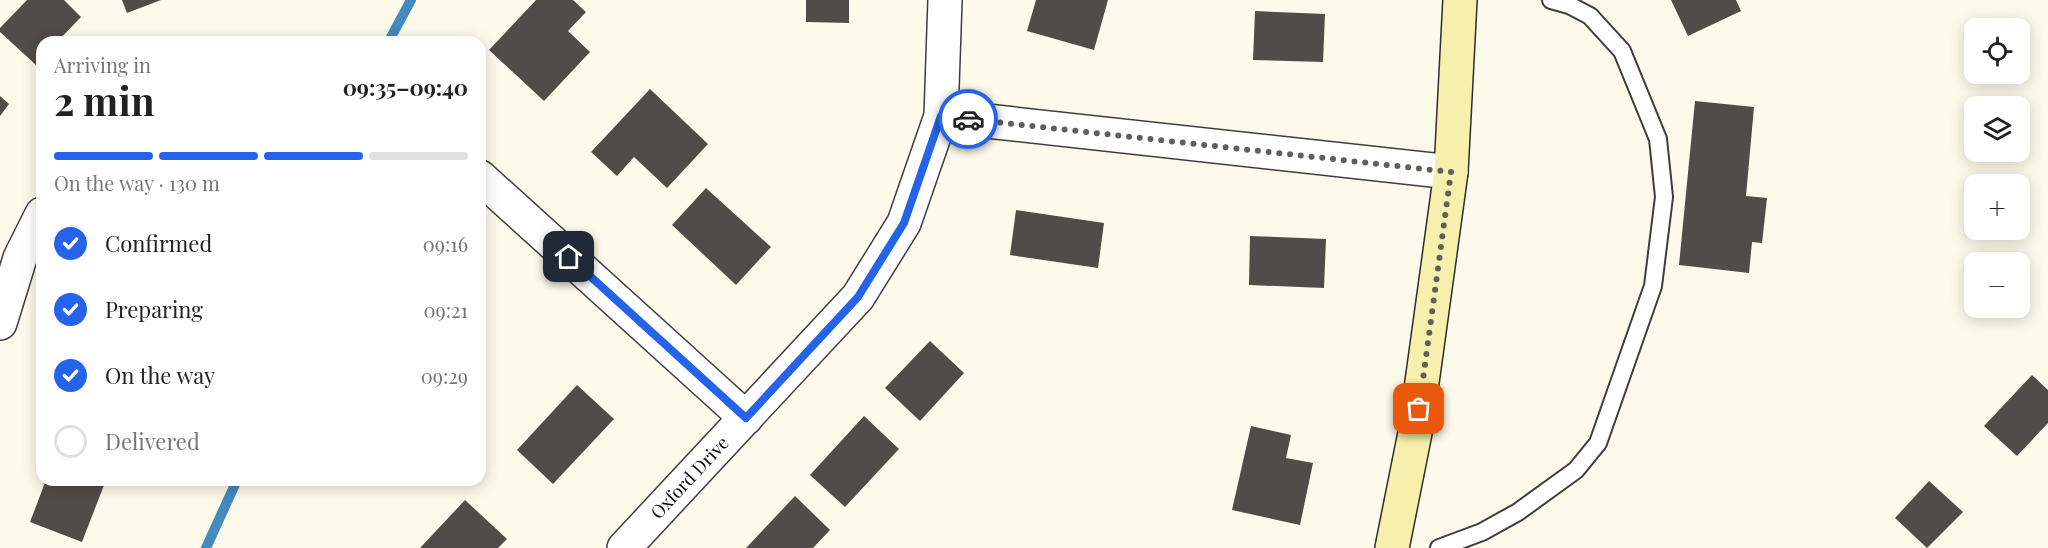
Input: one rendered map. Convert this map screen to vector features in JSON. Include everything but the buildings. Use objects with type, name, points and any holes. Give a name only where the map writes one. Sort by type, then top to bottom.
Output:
[{"type":"main road","points":[[1392,548],[1415,433],[1451,172],[1460,0]]},
{"type":"street","name":"Oxford Drive","points":[[624,548],[858,297],[904,223],[941,116],[945,0]]},
{"type":"street","points":[[941,116],[1451,172]]},
{"type":"street","points":[[486,182],[746,418]]},
{"type":"street","points":[[0,323],[20,258],[36,226]]},
{"type":"lane","points":[[1439,548],[1482,532],[1518,512],[1576,470],[1598,443],[1653,286],[1664,197],[1658,139],[1622,51],[1590,16],[1569,5],[1551,0]]},
{"type":"waterway","points":[[392,36],[411,0]]},
{"type":"waterway","points":[[206,548],[234,486]]},
{"type":"way so far","points":[[968,119],[1451,172],[1419,409]]},
{"type":"route","points":[[569,257],[746,418],[858,297],[904,223],[941,116],[968,119]]}]
